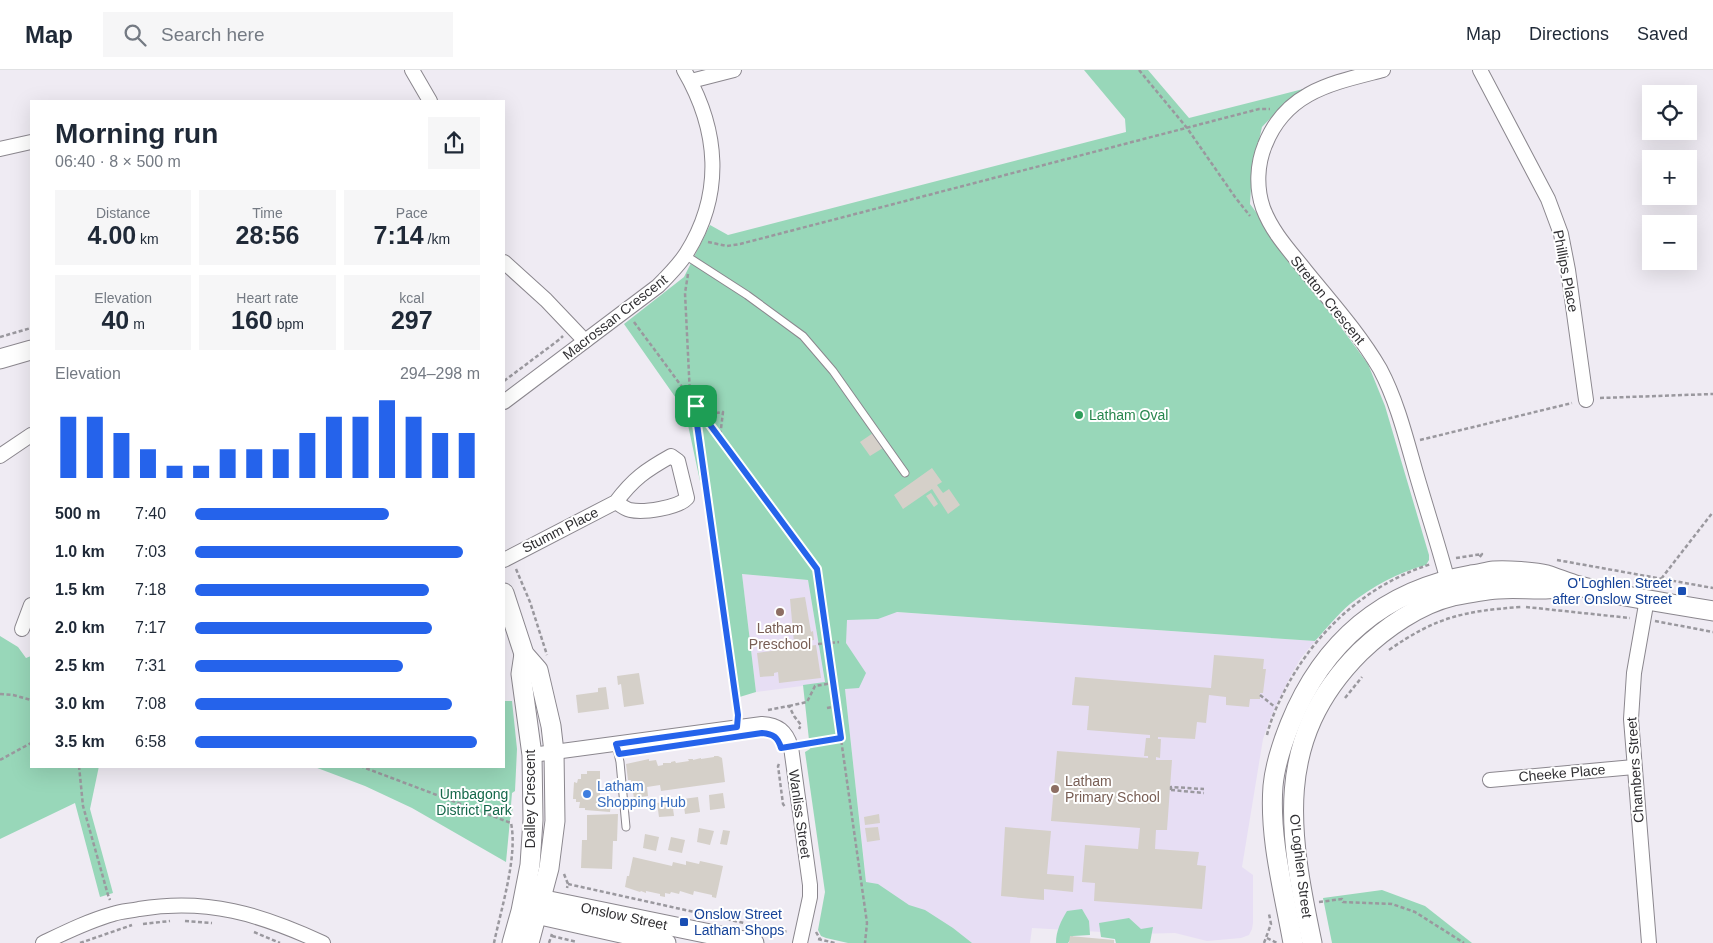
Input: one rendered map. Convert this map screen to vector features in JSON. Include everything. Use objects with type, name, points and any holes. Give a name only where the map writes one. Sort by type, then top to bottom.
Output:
[{"type":"street","points":[[412,70],[429,100]]},
{"type":"street","points":[[688,76],[734,70]]},
{"type":"street","name":"Stretton Crescent","points":[[1383,70],[1350,74],[1320,87],[1298,100],[1280,118],[1270,132],[1261,159],[1259,182],[1263,207],[1273,230],[1352,328],[1371,356],[1391,393],[1449,588]]},
{"type":"street","name":"Phillips Place","points":[[1480,70],[1548,199],[1561,234],[1568,270],[1586,400]]},
{"type":"street","name":"Macrossan Crescent","points":[[505,401],[658,286],[685,255],[696,236],[706,210],[713,177],[712,144],[705,111],[688,76]]},
{"type":"street","points":[[0,149],[30,142]]},
{"type":"street","points":[[505,263],[546,300],[585,341]]},
{"type":"street","points":[[0,359],[30,350]]},
{"type":"street","points":[[0,456],[30,436]]},
{"type":"street","name":"Stumm Place","points":[[505,559],[616,502],[627,487],[643,472],[670,456],[678,461],[687,498],[683,503],[656,510],[629,510],[616,502]]},
{"type":"street","name":"O'Loghlen Street","points":[[1293,943],[1274,833],[1273,787],[1277,762],[1296,710],[1313,679],[1332,652],[1358,626],[1389,603],[1417,590],[1449,588],[1542,589],[1578,586],[1713,611]]},
{"type":"street","name":"O'Loghlen Street","points":[[1312,943],[1304,906],[1294,835],[1293,808],[1294,781],[1302,746],[1311,722],[1330,688],[1348,664],[1371,641],[1449,588]]},
{"type":"street","name":"Chambers Street","points":[[1647,599],[1631,695],[1631,719],[1649,943]]},
{"type":"street","name":"Dalley Crescent","points":[[505,600],[524,654],[538,670],[551,726],[554,752],[555,821],[549,868],[512,943]]},
{"type":"street","points":[[22,629],[30,608]]},
{"type":"street","name":"Dalley Crescent","points":[[524,654],[521,674],[532,755],[529,943]]},
{"type":"street","name":"Wanliss Street","points":[[532,755],[762,724],[776,726],[785,733],[791,747],[810,885],[810,897],[800,939]]},
{"type":"street","name":"Cheeke Place","points":[[1490,780],[1634,767]]},
{"type":"street","name":"Onslow Street","points":[[531,905],[637,928],[754,943]]},
{"type":"street","points":[[43,943],[78,926],[114,913],[162,906],[202,906],[252,914],[308,940],[322,943]]},
{"type":"street","name":"Onslow Street","points":[[637,928],[666,943]]},
{"type":"lane","points":[[685,255],[747,295],[803,336],[833,372],[905,473]]},
{"type":"lane","points":[[616,744],[620,762],[626,827]]},
{"type":"path","points":[[1139,70],[1187,128],[1235,197],[1255,221]]},
{"type":"path","points":[[696,236],[704,241],[716,244],[728,246],[740,244],[1259,109],[1273,109],[1280,118]]},
{"type":"path","points":[[689,272],[685,292],[690,397]]},
{"type":"path","points":[[626,310],[817,569],[867,923],[866,943]]},
{"type":"path","points":[[505,381],[560,339],[571,326]]},
{"type":"path","points":[[0,337],[30,328]]},
{"type":"path","points":[[1407,444],[1586,400],[1713,394]]},
{"type":"path","points":[[696,406],[695,410],[738,715],[737,727]]},
{"type":"path","points":[[703,415],[724,412],[720,439]]},
{"type":"path","points":[[1661,579],[1713,512]]},
{"type":"path","points":[[1430,560],[1430,565]]},
{"type":"path","points":[[1563,561],[1713,588]]},
{"type":"path","points":[[1386,652],[1410,635],[1439,621],[1480,610],[1522,606],[1644,620],[1713,632]]},
{"type":"path","points":[[818,644],[839,642]]},
{"type":"path","points":[[1342,702],[1366,672]]},
{"type":"path","points":[[789,706],[807,702],[815,686],[833,683]]},
{"type":"path","points":[[0,694],[30,700]]},
{"type":"path","points":[[1260,695],[1276,708],[1269,728]]},
{"type":"path","points":[[827,708],[837,706]]},
{"type":"path","points":[[791,747],[841,738]]},
{"type":"path","points":[[0,760],[30,744]]},
{"type":"path","points":[[79,768],[83,806],[108,895],[114,906],[114,913]]},
{"type":"path","points":[[365,768],[510,823],[513,833],[511,860],[494,943]]},
{"type":"path","points":[[1204,789],[1171,787],[1171,790],[1204,793]]},
{"type":"path","points":[[563,870],[568,884],[800,939],[833,943]]},
{"type":"path","points":[[1321,902],[1342,899],[1343,902],[1392,904],[1415,912],[1464,943]]},
{"type":"path","points":[[1264,943],[1271,924],[1268,905]]},
{"type":"path","points":[[142,924],[177,920],[220,924]]},
{"type":"path","points":[[80,943],[134,925]]},
{"type":"path","points":[[252,932],[280,943]]},
{"type":"path","points":[[549,943],[552,936],[584,943]]},
{"type":"path","points":[[1267,938],[1276,943]]},
{"type":"shaded area","name":"Latham Preschool","points":[[742,574],[808,580],[825,683],[756,692]]},
{"type":"shaded area","name":"Latham Primary School","points":[[836,608],[1315,641],[1301,658],[1290,677],[1270,719],[1263,739],[1242,867],[1253,875],[1253,923],[1249,935],[1241,938],[1207,941],[1175,933],[1136,934],[1032,928],[1030,943],[873,943]]},
{"type":"green space","points":[[1084,70],[1148,70],[1189,118],[1303,89],[1284,104],[1262,127],[1252,171],[1250,204],[1368,364],[1385,406],[1429,560],[1426,565],[1395,576],[1358,598],[1315,641],[897,612],[878,619],[847,620],[846,643],[866,673],[859,688],[845,689],[866,882],[878,884],[909,905],[925,910],[972,943],[848,943],[826,938],[821,936],[818,930],[825,892],[805,752],[810,749],[803,685],[825,682],[808,580],[742,574],[756,692],[733,699],[703,495],[685,411],[624,324],[684,277],[710,225],[728,235],[1126,132],[1125,119]]},
{"type":"green space","points":[[0,636],[18,647],[26,658],[30,656],[30,768],[99,768],[90,809],[113,893],[100,897],[75,803],[0,839]]},
{"type":"green space","name":"Umbagong District Park","points":[[505,701],[512,701],[517,749],[515,791],[512,793],[511,805],[513,808],[506,862],[412,808],[365,786],[317,768],[505,768]]},
{"type":"green space","points":[[1382,890],[1425,906],[1472,943],[1332,943],[1323,898]]},
{"type":"green space","points":[[1082,909],[1089,921],[1090,935],[1073,936],[1068,943],[1056,943],[1059,926],[1067,911]]},
{"type":"green space","points":[[1129,918],[1141,929],[1153,927],[1150,943],[1116,943],[1115,939],[1101,937],[1099,923]]},
{"type":"building","points":[[873,433],[883,448],[870,456],[860,442]]},
{"type":"building","points":[[932,468],[942,482],[937,485],[943,493],[949,489],[960,505],[948,514],[932,489],[903,509],[894,495]]},
{"type":"building","points":[[931,493],[938,504],[934,507],[926,496]]},
{"type":"building","points":[[805,597],[814,640],[794,643],[790,599]]},
{"type":"building","points":[[816,645],[821,678],[779,683],[778,672],[774,673],[774,676],[760,677],[757,653]]},
{"type":"building","points":[[1214,655],[1264,659],[1263,669],[1266,669],[1263,693],[1260,693],[1260,699],[1250,699],[1249,707],[1226,705],[1226,697],[1209,695],[1206,723],[1197,722],[1195,739],[1158,737],[1158,739],[1161,739],[1160,758],[1156,757],[1156,760],[1172,760],[1167,830],[1156,830],[1155,849],[1199,852],[1197,865],[1206,866],[1202,909],[1094,901],[1095,883],[1082,882],[1085,845],[1138,849],[1140,828],[1051,821],[1057,751],[1148,758],[1148,756],[1144,756],[1146,738],[1150,738],[1150,735],[1087,730],[1089,706],[1072,705],[1075,677],[1211,688]]},
{"type":"building","points":[[639,673],[644,704],[624,707],[621,684],[618,685],[617,676]]},
{"type":"building","points":[[606,687],[609,709],[578,713],[576,695],[598,692],[598,688]]},
{"type":"building","points":[[714,756],[722,758],[725,782],[661,791],[660,785],[647,787],[648,796],[634,798],[631,780],[628,780],[626,764],[649,759],[649,761],[656,760],[658,766],[663,765],[663,763],[675,761],[676,763],[689,761],[688,759],[693,760]]},
{"type":"building","name":"Latham Shopping Hub","points":[[587,771],[600,771],[600,799],[611,799],[610,812],[579,808],[580,802],[576,802],[576,799],[573,799],[574,782],[577,783],[578,779],[581,779],[581,774],[587,774]]},
{"type":"building","points":[[723,793],[725,808],[710,810],[709,795]]},
{"type":"building","points":[[698,797],[700,812],[685,814],[683,799]]},
{"type":"building","points":[[672,801],[674,816],[659,817],[657,803]]},
{"type":"building","points":[[618,814],[617,841],[613,841],[612,869],[581,868],[582,840],[587,840],[587,815]]},
{"type":"building","points":[[879,814],[880,823],[865,825],[864,817]]},
{"type":"building","points":[[878,827],[880,840],[867,842],[865,828]]},
{"type":"building","points":[[1005,827],[1051,831],[1047,874],[1074,876],[1073,892],[1044,889],[1044,900],[1001,896]]},
{"type":"building","points":[[699,828],[714,831],[710,845],[697,842]]},
{"type":"building","points":[[723,830],[730,831],[727,845],[720,844]]},
{"type":"building","points":[[645,834],[659,837],[656,851],[643,848]]},
{"type":"building","points":[[671,837],[685,840],[682,853],[668,850]]},
{"type":"building","points":[[633,857],[672,866],[673,862],[686,865],[686,861],[699,864],[700,861],[723,866],[716,898],[712,897],[712,895],[694,891],[693,895],[680,891],[679,894],[665,893],[665,897],[660,896],[660,894],[646,891],[646,893],[640,892],[625,887]]},
{"type":"building","points":[[1070,936],[1114,940],[1114,943],[1069,943]]},
{"type":"place","name":"Latham Oval","points":[[1079,415]]},
{"type":"place","name":"O'Loghlen Street after Onslow Street","points":[[1682,591]]},
{"type":"place","name":"Latham Preschool","points":[[780,612]]},
{"type":"place","name":"Latham Primary School","points":[[1055,789]]},
{"type":"place","name":"Latham Shopping Hub","points":[[587,794]]},
{"type":"place","name":"Onslow Street Latham Shops","points":[[684,922]]},
{"type":"route","points":[[696,406],[817,569],[841,738],[781,748],[775,736],[762,733],[619,754],[616,744],[737,727],[738,715],[695,410],[696,406]]}]
